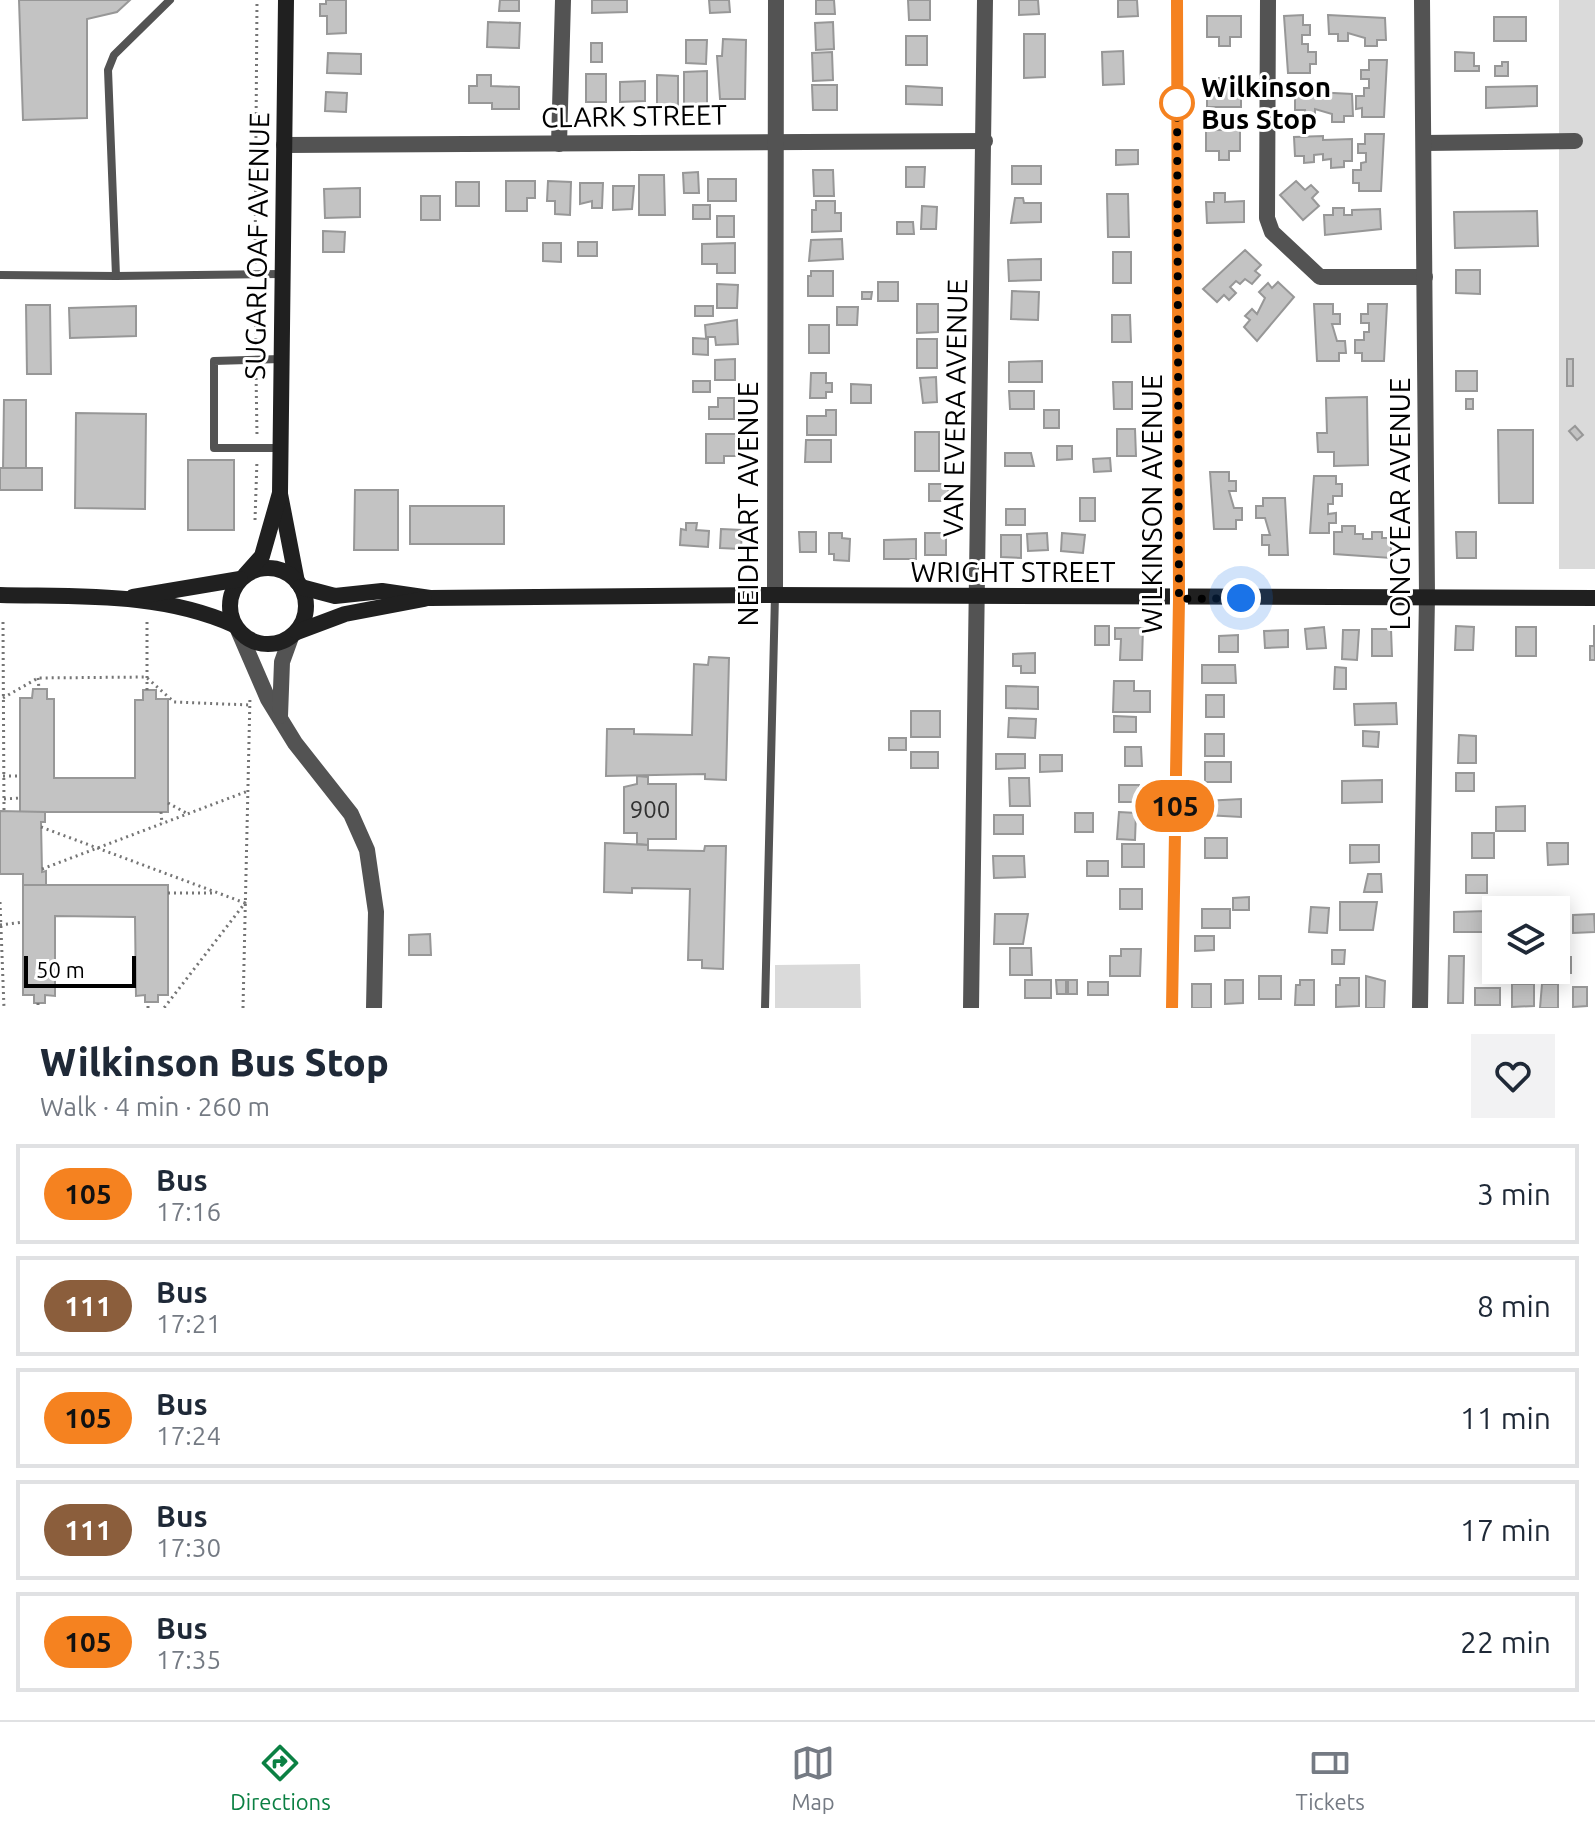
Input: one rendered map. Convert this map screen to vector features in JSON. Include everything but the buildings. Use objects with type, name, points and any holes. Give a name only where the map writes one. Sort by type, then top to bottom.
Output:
[{"type":"main road","name":"SUGARLOAF AVENUE","points":[[286,0],[280,493],[299,584]]},
{"type":"main road","name":"SUGARLOAF AVENUE","points":[[242,577],[262,556],[280,493]]},
{"type":"main road","points":[[0,595],[131,598],[198,611],[261,644],[280,643],[293,635],[306,610],[299,584],[283,571],[271,568],[242,577],[131,598]]},
{"type":"main road","points":[[237,629],[229,599],[242,577]]},
{"type":"main road","name":"WRIGHT STREET","points":[[299,584],[335,596],[382,591],[430,598],[775,595],[1179,599],[1427,596],[1595,598]]},
{"type":"main road","name":"WRIGHT STREET","points":[[293,635],[317,622],[430,598]]},
{"type":"street","points":[[559,144],[563,0]]},
{"type":"street","name":"NEIDHART AVENUE","points":[[775,595],[776,0]]},
{"type":"street","name":"VAN EVERA AVENUE","points":[[971,1008],[985,0]]},
{"type":"street","name":"WILKINSON AVENUE","points":[[1172,1008],[1179,599],[1177,0]]},
{"type":"street","points":[[1268,0],[1267,218],[1272,232],[1320,277],[1425,277]]},
{"type":"street","name":"LONGYEAR AVENUE","points":[[1420,1008],[1427,596],[1422,0]]},
{"type":"street","name":"CLARK STREET","points":[[284,145],[774,139],[985,141]]},
{"type":"street","points":[[1424,143],[1575,141]]},
{"type":"street","points":[[237,629],[252,656],[268,699],[295,743],[351,814],[367,850],[376,912],[374,1008]]},
{"type":"street","points":[[280,716],[282,662],[293,635]]},
{"type":"lane","points":[[116,276],[108,70],[114,55],[170,0]]},
{"type":"lane","points":[[0,275],[283,274]]},
{"type":"lane","points":[[281,448],[214,448],[214,361],[282,359]]},
{"type":"lane","name":"NEIDHART AVENUE","points":[[765,1008],[775,595]]},
{"type":"path","points":[[147,621],[147,690]]},
{"type":"path","points":[[3,622],[4,811]]},
{"type":"path","points":[[3,698],[38,678],[146,677],[174,702],[250,705]]},
{"type":"path","points":[[38,678],[39,689]]},
{"type":"path","points":[[243,1008],[250,687]]},
{"type":"path","points":[[3,776],[20,776]]},
{"type":"path","points":[[42,869],[248,791]]},
{"type":"path","points":[[4,799],[20,798]]},
{"type":"path","points":[[168,803],[188,814]]},
{"type":"path","points":[[161,812],[162,824]]},
{"type":"path","points":[[41,827],[245,903]]},
{"type":"path","points":[[168,893],[219,893]]},
{"type":"path","points":[[0,902],[4,1008]]},
{"type":"path","points":[[164,1008],[245,903]]},
{"type":"path","points":[[2,924],[23,922]]},
{"type":"path","points":[[148,1002],[148,1008]]},
{"type":"shaded area","points":[[1559,0],[1595,0],[1595,569],[1559,569]]},
{"type":"shaded area","points":[[860,964],[861,1008],[775,1008],[775,965]]},
{"type":"bus line","name":"105","points":[[1172,1008],[1179,599],[1177,0]]},
{"type":"place","name":"Wilkinson Bus Stop","points":[[1177,103]]},
{"type":"route","points":[[1177,103],[1177,96],[1179,599],[1241,598]]}]
